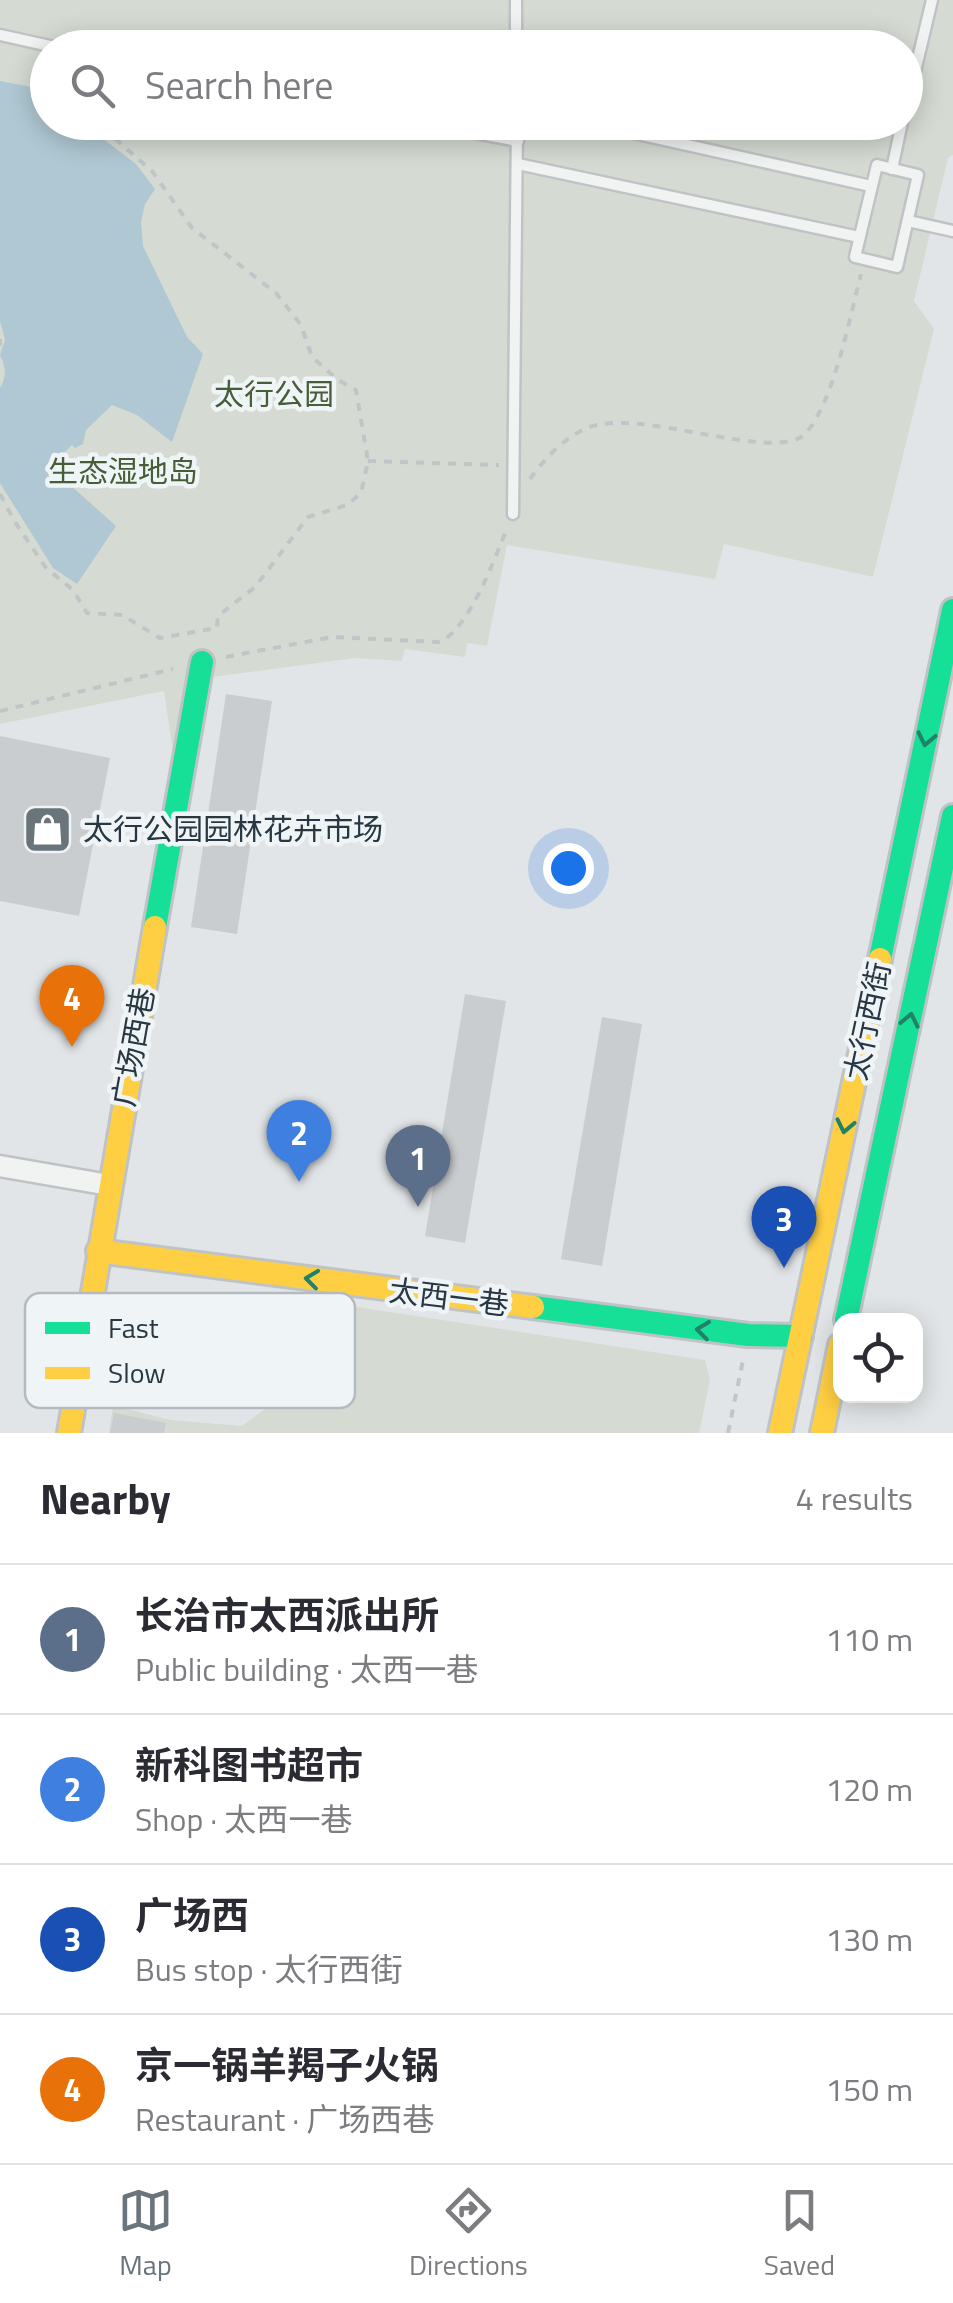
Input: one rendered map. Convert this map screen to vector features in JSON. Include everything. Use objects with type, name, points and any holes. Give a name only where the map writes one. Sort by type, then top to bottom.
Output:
[{"type":"street","name":"太行西街","points":[[780,1433],[953,610]]},
{"type":"street","name":"广场西巷","points":[[91,1293],[202,662]]},
{"type":"street","name":"太行西街","points":[[847,1313],[953,816]]},
{"type":"street","points":[[0,1166],[110,1185]]},
{"type":"street","name":"太西一巷","points":[[98,1251],[748,1336],[800,1336]]},
{"type":"street","points":[[822,1433],[833,1379]]},
{"type":"street","name":"广场西巷","points":[[69,1433],[73,1408]]},
{"type":"lane","points":[[516,0],[516,30]]},
{"type":"lane","points":[[923,38],[932,0]]},
{"type":"lane","points":[[0,35],[30,42]]},
{"type":"lane","points":[[513,140],[518,141],[513,514]]},
{"type":"lane","points":[[665,140],[871,186]]},
{"type":"lane","points":[[892,169],[898,140]]},
{"type":"lane","points":[[518,164],[859,237]]},
{"type":"lane","points":[[876,166],[918,176],[897,267],[855,257],[871,186],[876,166]]},
{"type":"lane","points":[[908,221],[953,230]]},
{"type":"path","points":[[0,494],[46,568],[72,590],[87,613],[122,615],[160,638],[217,628],[218,616],[256,586],[308,517],[347,505],[361,493],[368,461],[356,390],[312,357],[300,325],[276,293],[192,228],[152,171],[117,140]]},
{"type":"path","points":[[0,711],[202,662],[332,637],[440,642],[451,637],[495,559],[532,476],[559,446],[589,427],[639,422],[735,440],[768,442],[794,442],[806,433],[834,376],[865,259]]},
{"type":"path","points":[[368,461],[514,466]]},
{"type":"path","points":[[728,1433],[748,1336]]},
{"type":"green space","name":"太行公园","points":[[0,0],[953,0],[953,155],[948,158],[914,301],[934,329],[873,577],[724,544],[715,579],[507,545],[487,646],[467,643],[465,657],[405,649],[402,661],[355,658],[212,677],[197,770],[175,766],[164,691],[0,724]]},
{"type":"green space","points":[[355,1307],[705,1360],[710,1380],[699,1433],[109,1433],[113,1408],[170,1420],[242,1426],[266,1408],[355,1408]]},
{"type":"water","points":[[0,81],[30,87],[30,140],[104,140],[136,164],[155,189],[145,204],[141,222],[143,246],[187,337],[203,354],[172,442],[137,415],[112,405],[86,430],[83,444],[75,448],[72,445],[56,461],[69,484],[116,526],[77,584],[53,568],[0,483],[0,388],[5,372],[0,355],[5,340],[0,321]]},
{"type":"building","points":[[226,694],[272,701],[237,934],[191,927]]},
{"type":"building","name":"太行公园园林花卉市场","points":[[0,736],[110,758],[79,916],[0,901]]},
{"type":"building","points":[[465,994],[506,1001],[465,1243],[425,1236]]},
{"type":"building","points":[[602,1017],[642,1024],[602,1266],[561,1259]]},
{"type":"building","points":[[114,1413],[166,1423],[164,1433],[110,1433]]},
{"type":"traffic: fast","points":[[880,959],[953,610]]},
{"type":"traffic: fast","points":[[155,927],[202,662]]},
{"type":"traffic: fast","points":[[847,1313],[953,816]]},
{"type":"traffic: fast","points":[[533,1307],[748,1335],[801,1336]]},
{"type":"traffic: slow","points":[[93,1293],[155,927]]},
{"type":"traffic: slow","points":[[780,1433],[880,959]]},
{"type":"traffic: slow","points":[[98,1251],[533,1307]]},
{"type":"traffic: slow","points":[[822,1433],[833,1379]]},
{"type":"traffic: slow","points":[[69,1433],[73,1408]]},
{"type":"place","name":"太行公园园林花卉市场","points":[[48,829]]},
{"type":"place","name":"京一锅羊羯子火锅","points":[[72,1047]]},
{"type":"place","name":"新科图书超市","points":[[299,1182]]},
{"type":"place","name":"长治市太西派出所","points":[[418,1207]]},
{"type":"place","name":"广场西","points":[[784,1268]]},
{"type":"park label","name":"生态湿地岛","points":[[123,471]]}]
